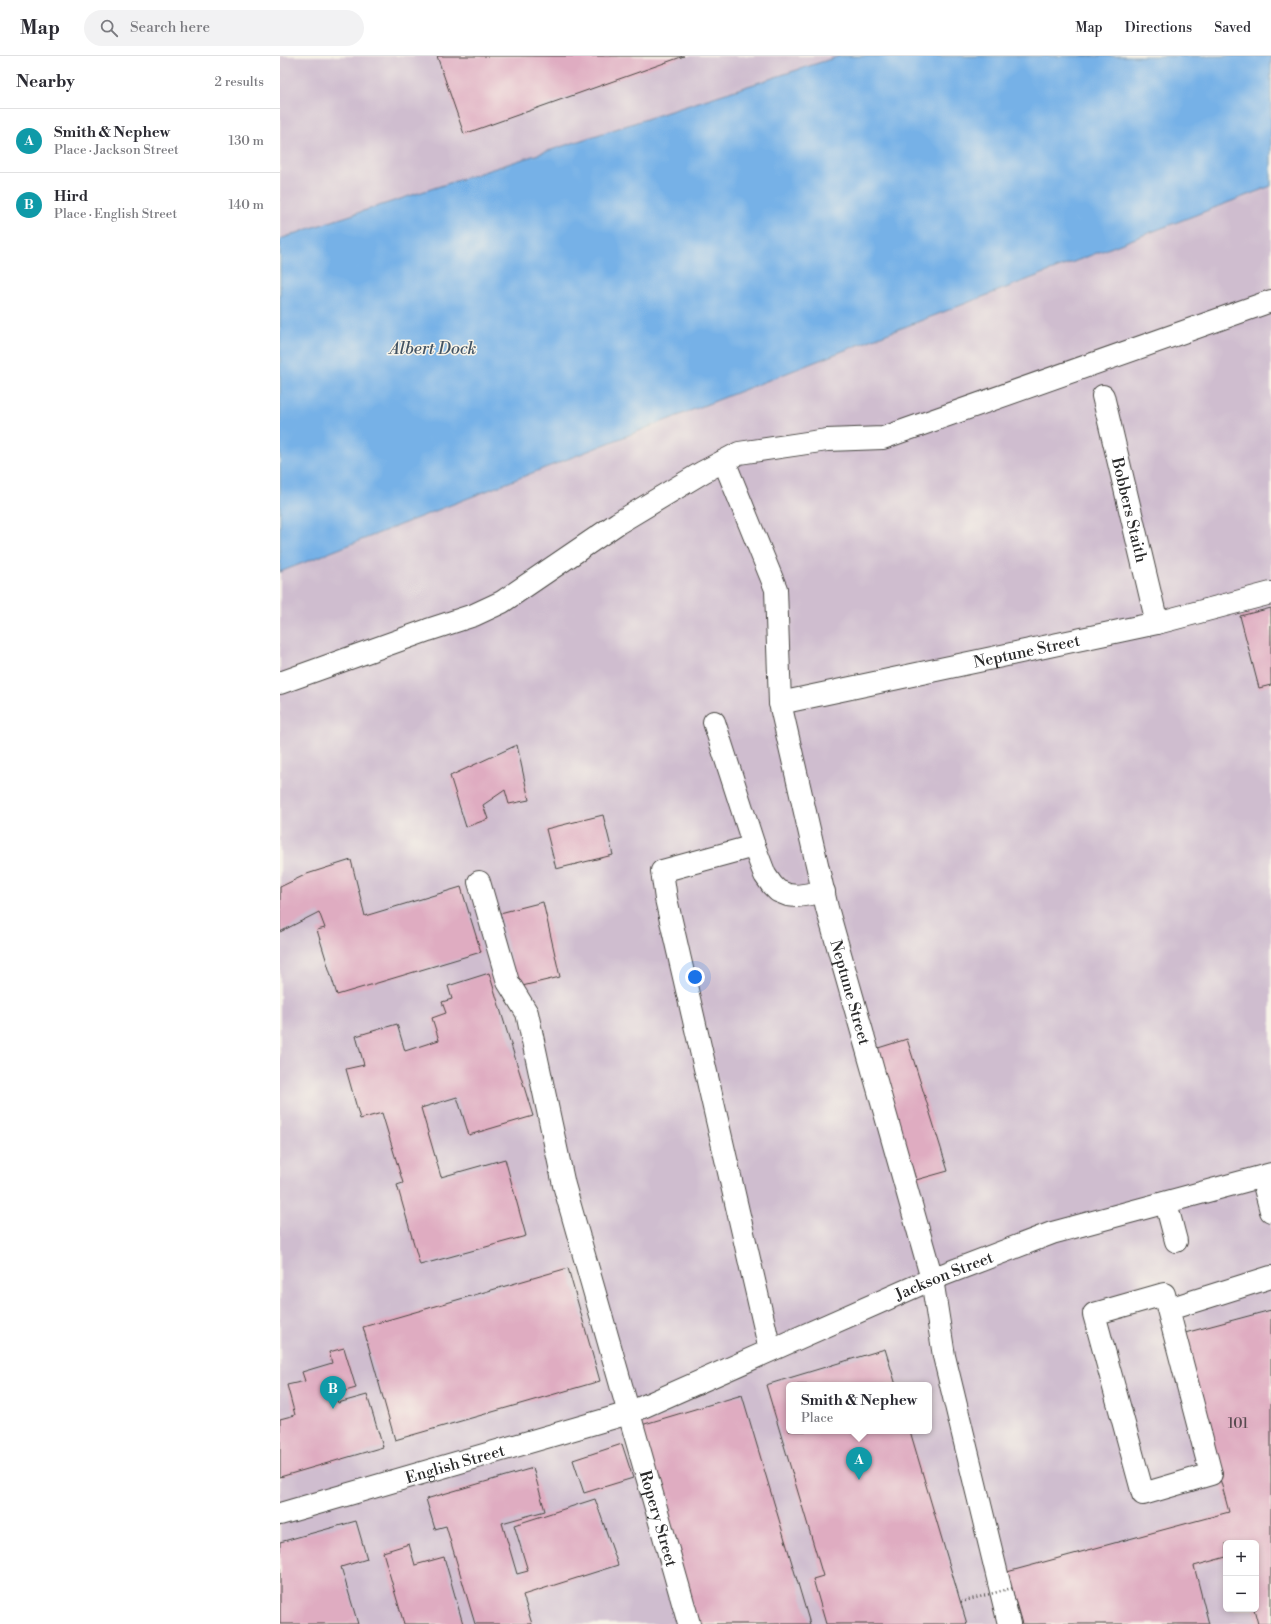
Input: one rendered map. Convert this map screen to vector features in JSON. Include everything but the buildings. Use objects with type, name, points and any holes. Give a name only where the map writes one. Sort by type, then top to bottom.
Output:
[{"type":"street","points":[[280,683],[474,615],[502,602],[618,523],[739,453],[827,440],[883,438],[1271,301]]},
{"type":"street","name":"Bobbers Staith","points":[[1103,396],[1157,623]]},
{"type":"street","name":"Neptune Street","points":[[724,461],[776,589],[780,703],[824,892],[932,1279],[944,1356],[1008,1624]]},
{"type":"street","name":"Neptune Street","points":[[780,703],[1157,623],[1271,593]]},
{"type":"street","points":[[714,722],[754,846],[765,875],[778,891],[796,896],[824,892]]},
{"type":"street","points":[[754,846],[662,871],[666,899],[770,1350]]},
{"type":"street","name":"Ropery Street","points":[[479,882],[508,982],[527,1013],[564,1185],[690,1624]]},
{"type":"street","points":[[1266,1176],[1271,1211]]},
{"type":"street","name":"Jackson Street","points":[[629,1412],[932,1279],[1052,1233],[1266,1176]]},
{"type":"street","points":[[1166,1203],[1176,1241]]},
{"type":"street","points":[[1169,1309],[1271,1277]]},
{"type":"street","points":[[1164,1294],[1169,1309],[1211,1474],[1143,1494],[1094,1314],[1164,1294]]},
{"type":"street","name":"English Street","points":[[280,1514],[629,1412]]},
{"type":"path","points":[[961,1602],[1012,1588]]},
{"type":"shaded area","points":[[280,56],[1271,56],[1271,1624],[280,1624]]},
{"type":"water","name":"Albert Dock","points":[[840,56],[1271,56],[1271,186],[881,336],[280,572],[280,239]]},
{"type":"place","name":"Hird","points":[[333,1409]]},
{"type":"place","name":"Smith & Nephew","points":[[859,1480]]}]
